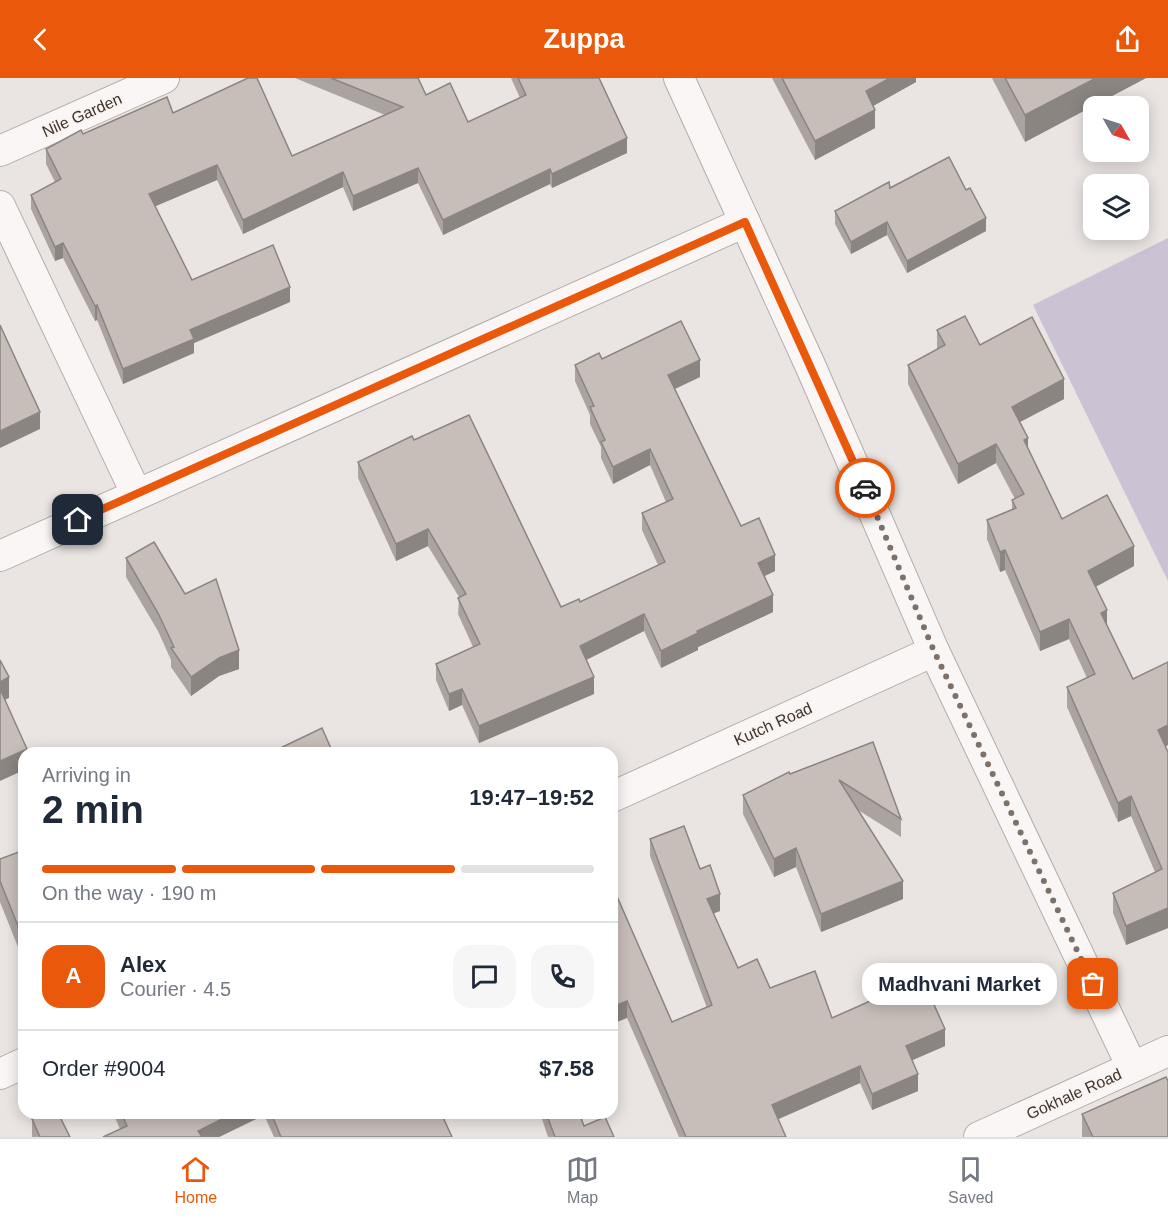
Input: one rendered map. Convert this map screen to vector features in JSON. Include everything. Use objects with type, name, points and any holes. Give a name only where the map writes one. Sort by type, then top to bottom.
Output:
[{"type":"street","name":"Nile Garden","points":[[0,151],[164,78]]},
{"type":"street","points":[[679,78],[844,440],[934,651],[1132,1067]]},
{"type":"street","points":[[0,206],[136,493]]},
{"type":"street","points":[[0,556],[136,493],[745,222]]},
{"type":"street","name":"Kutch Road","points":[[618,794],[934,651]]},
{"type":"street","name":"Gokhale Road","points":[[980,1137],[1168,1051]]},
{"type":"street","points":[[0,1074],[18,1066]]},
{"type":"shaded area","points":[[1168,238],[1168,581],[1033,305]]},
{"type":"building","points":[[248,78],[257,78],[292,156],[403,107],[331,78],[418,78],[426,95],[450,83],[468,122],[526,95],[518,78],[599,78],[627,138],[552,174],[550,169],[443,220],[418,168],[353,196],[343,172],[243,220],[217,165],[149,194],[192,280],[273,245],[290,287],[190,330],[194,339],[123,369],[97,305],[95,306],[63,243],[55,247],[31,195],[61,179],[46,149],[81,130],[83,134],[167,97],[173,113]]},
{"type":"building","points":[[782,78],[890,78],[866,91],[875,110],[815,141]]},
{"type":"building","points":[[1005,78],[1096,78],[1025,115]]},
{"type":"building","points":[[949,157],[966,190],[970,188],[986,218],[907,261],[887,222],[851,242],[835,211],[889,182],[890,188]]},
{"type":"building","points":[[965,316],[980,345],[1032,317],[1064,379],[1012,407],[1028,438],[1024,440],[1062,519],[1107,495],[1134,546],[1088,571],[1107,610],[1101,613],[1133,679],[1168,662],[1168,725],[1158,730],[1168,752],[1168,908],[1126,926],[1113,893],[1162,869],[1131,796],[1118,803],[1067,687],[1095,674],[1069,619],[1040,632],[1005,550],[1000,552],[987,520],[1016,508],[1012,500],[1024,494],[996,444],[958,464],[908,365],[945,345],[937,330]]},
{"type":"building","points":[[681,321],[700,360],[668,375],[741,526],[759,518],[775,555],[758,563],[773,595],[661,651],[644,614],[580,646],[594,677],[479,726],[462,689],[449,694],[436,664],[480,644],[458,598],[466,594],[428,529],[396,544],[358,462],[412,436],[414,440],[469,415],[561,607],[579,599],[580,602],[665,562],[642,513],[673,499],[650,449],[613,467],[601,442],[605,440],[590,407],[594,406],[575,365],[599,353],[602,359]]},
{"type":"building","points":[[0,325],[40,412],[0,431]]},
{"type":"building","points":[[154,542],[185,594],[216,579],[239,650],[219,658],[191,677],[171,648],[174,647],[158,613],[126,558]]},
{"type":"building","points":[[0,660],[9,677],[0,682]]},
{"type":"building","points":[[0,689],[26,747],[18,747],[18,753],[0,761]]},
{"type":"building","points":[[322,728],[330,747],[282,747]]},
{"type":"building","points":[[873,742],[901,819],[839,780],[903,881],[821,914],[796,848],[774,859],[743,795],[789,772],[790,774]]},
{"type":"building","points":[[684,826],[700,869],[710,865],[720,894],[707,899],[738,968],[757,959],[770,988],[815,971],[832,1018],[922,978],[945,1029],[906,1046],[918,1074],[872,1094],[860,1066],[772,1105],[786,1137],[686,1137],[627,1001],[618,1005],[618,899],[672,1022],[712,1005],[650,839]]},
{"type":"building","points":[[18,852],[18,926],[0,881],[0,859]]},
{"type":"building","points":[[1166,1077],[1168,1081],[1168,1137],[1093,1137],[1082,1114]]},
{"type":"building","points":[[32,1119],[61,1119],[70,1137],[40,1137]]},
{"type":"building","points":[[124,1119],[222,1119],[198,1131],[202,1137],[103,1137],[127,1126]]},
{"type":"building","points":[[274,1119],[444,1119],[452,1137],[281,1137]]},
{"type":"building","points":[[548,1119],[581,1119],[584,1126],[606,1119],[614,1137],[555,1137]]},
{"type":"way so far","points":[[865,488],[934,651],[1093,984]]},
{"type":"place","name":"Madhvani Market","points":[[1093,984]]},
{"type":"route","points":[[78,520],[745,222],[865,488]]}]
